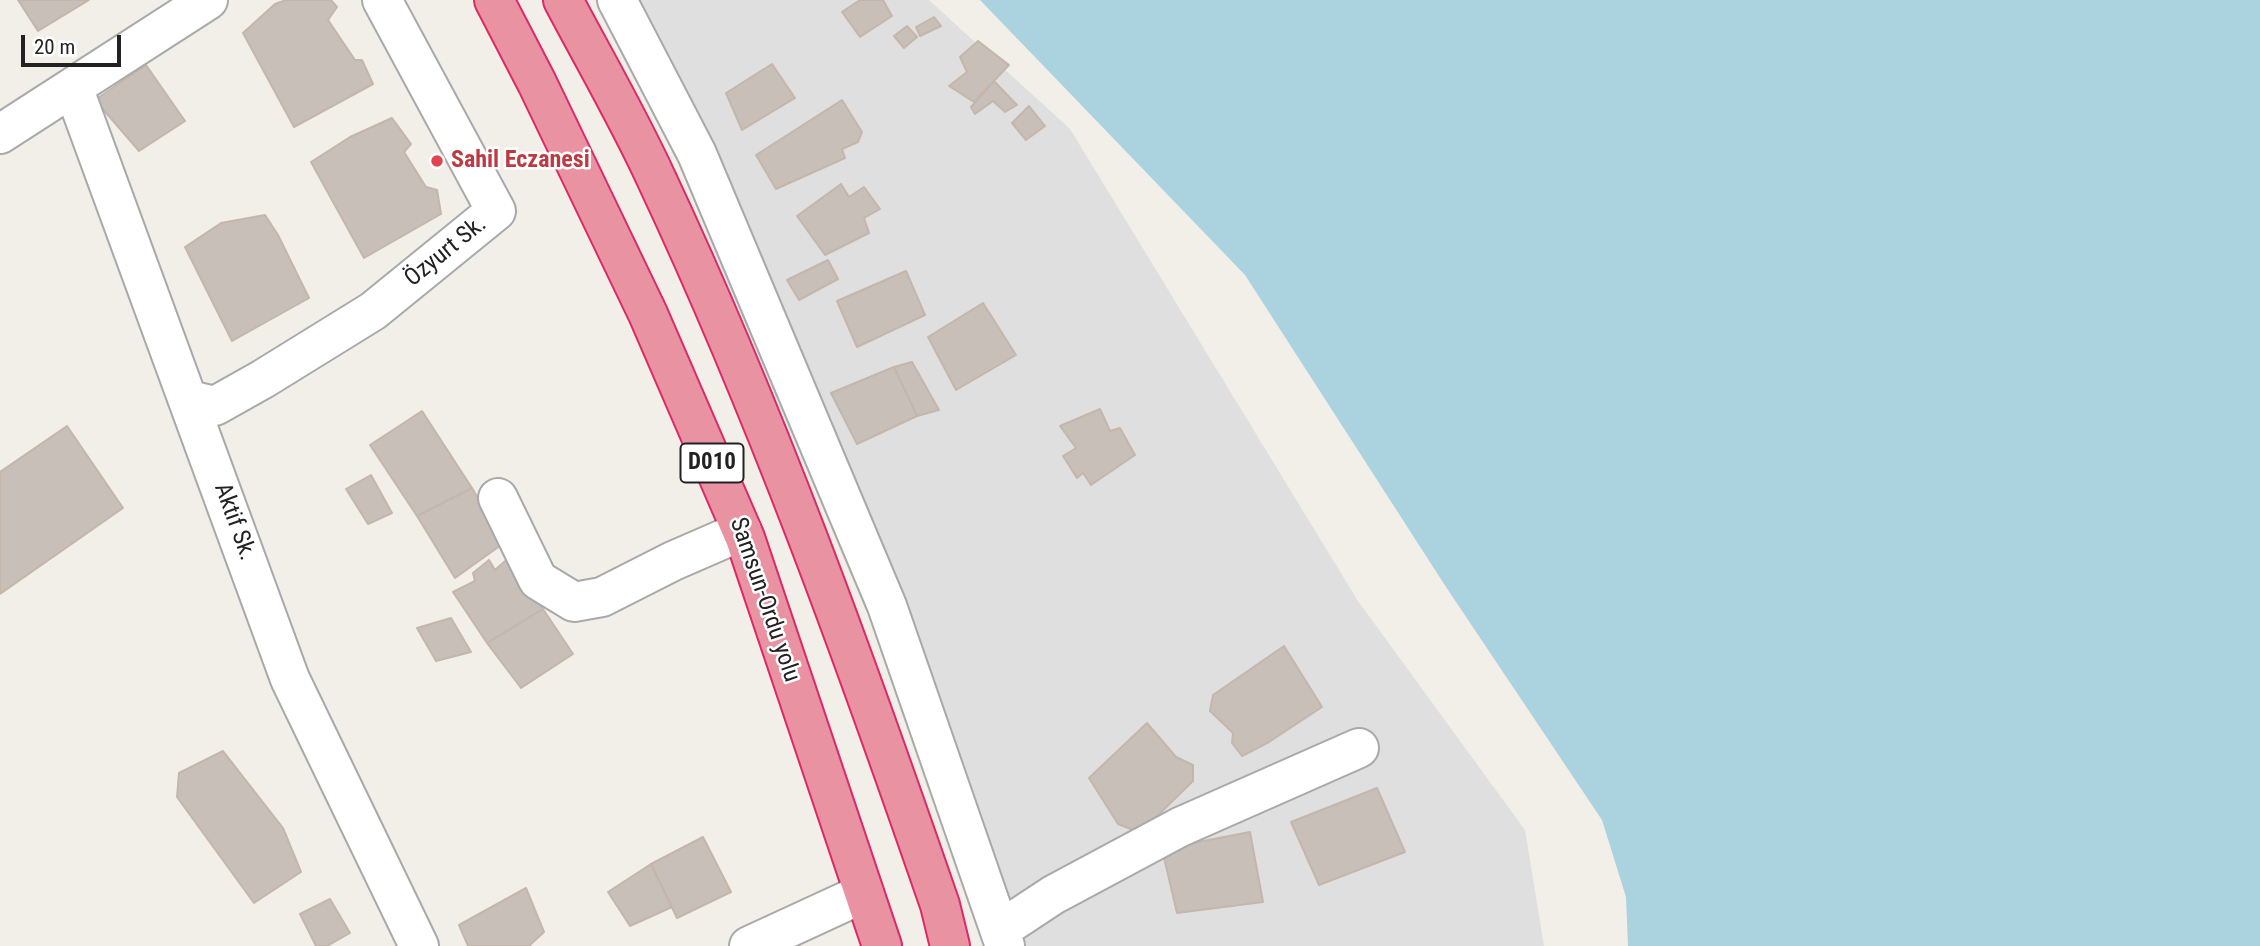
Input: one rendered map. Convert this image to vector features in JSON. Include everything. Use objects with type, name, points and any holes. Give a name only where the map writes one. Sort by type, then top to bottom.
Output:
[{"type":"highway","name":"Samsun-Ordu yolu","points":[[494,0],[648,314],[741,531],[882,946]]},
{"type":"highway","name":"D010","points":[[563,0],[656,176],[764,423],[851,649],[940,905],[950,946]]},
{"type":"street","points":[[0,134],[208,0]]},
{"type":"street","name":"Özyurt Sk.","points":[[189,401],[215,406],[263,380],[373,310],[495,211],[382,0]]},
{"type":"street","points":[[617,0],[697,154],[887,607],[1003,938],[1053,895],[1180,827],[1359,748]]},
{"type":"street","name":"Aktif Sk.","points":[[73,87],[290,680],[419,946]]},
{"type":"street","points":[[498,498],[538,580],[574,602],[602,597],[741,531]]},
{"type":"street","points":[[748,946],[864,893]]},
{"type":"shaded area","points":[[602,0],[929,0],[1070,129],[1358,601],[1525,830],[1544,946],[983,946],[877,607],[688,162]]},
{"type":"water","points":[[980,0],[2260,0],[2260,946],[1628,946],[1626,897],[1602,820],[1446,587],[1245,275]]},
{"type":"building","points":[[18,0],[89,0],[38,31]]},
{"type":"building","points":[[286,0],[331,0],[337,7],[328,20],[355,60],[362,60],[373,84],[294,127],[243,33],[275,4]]},
{"type":"building","points":[[860,0],[883,0],[892,16],[860,37],[842,12]]},
{"type":"building","points":[[934,17],[941,26],[920,36],[916,27]]},
{"type":"building","points":[[907,26],[917,37],[904,48],[894,36]]},
{"type":"building","points":[[978,41],[1009,65],[974,102],[949,86],[967,72],[960,57]]},
{"type":"building","points":[[772,64],[795,98],[742,130],[726,93]]},
{"type":"building","points":[[146,65],[185,121],[139,151],[95,100]]},
{"type":"building","points":[[994,81],[1017,105],[1005,112],[993,101],[975,114],[971,107]]},
{"type":"building","points":[[842,100],[862,132],[858,142],[842,149],[845,158],[776,189],[756,155]]},
{"type":"building","points":[[1029,106],[1045,126],[1026,140],[1012,123]]},
{"type":"building","points":[[392,118],[411,144],[404,152],[426,187],[437,190],[441,214],[364,258],[311,162],[350,137]]},
{"type":"building","points":[[841,184],[849,197],[864,187],[880,209],[864,218],[869,233],[825,255],[797,216]]},
{"type":"building","points":[[265,215],[278,235],[309,298],[232,341],[185,247],[221,223]]},
{"type":"building","points":[[828,260],[838,279],[799,300],[787,280]]},
{"type":"building","points":[[906,271],[925,315],[857,347],[837,301]]},
{"type":"building","points":[[983,303],[1016,355],[956,390],[928,337]]},
{"type":"building","points":[[912,362],[939,410],[917,416],[894,367]]},
{"type":"building","points":[[894,367],[917,416],[857,444],[831,393]]},
{"type":"building","points":[[1100,409],[1110,431],[1120,428],[1135,455],[1091,485],[1083,473],[1077,478],[1063,456],[1076,448],[1060,426]]},
{"type":"building","points":[[422,411],[472,488],[417,516],[370,445]]},
{"type":"building","points":[[67,426],[123,508],[0,594],[0,472]]},
{"type":"building","points":[[371,475],[392,513],[368,524],[346,489]]},
{"type":"building","points":[[472,488],[504,543],[455,578],[417,516]]},
{"type":"building","points":[[512,555],[543,609],[487,643],[453,592],[475,581],[473,573],[489,560],[495,570]]},
{"type":"building","points":[[543,609],[573,654],[521,688],[487,643]]},
{"type":"building","points":[[451,618],[471,652],[436,661],[417,628]]},
{"type":"building","points":[[1284,646],[1322,707],[1269,742],[1242,756],[1232,743],[1233,733],[1210,711],[1213,695]]},
{"type":"building","points":[[1147,723],[1176,757],[1193,765],[1193,781],[1150,823],[1136,831],[1118,824],[1089,778]]},
{"type":"building","points":[[223,751],[283,828],[301,872],[254,903],[177,797],[179,773]]},
{"type":"building","points":[[1377,788],[1405,852],[1319,885],[1291,822]]},
{"type":"building","points":[[1250,832],[1263,902],[1177,913],[1162,849]]},
{"type":"building","points":[[703,837],[731,892],[677,918],[651,864]]},
{"type":"building","points":[[651,864],[672,907],[630,926],[608,892]]},
{"type":"building","points":[[526,888],[544,932],[529,946],[468,946],[459,925]]},
{"type":"building","points":[[330,899],[350,933],[327,946],[316,946],[300,914]]},
{"type":"place","name":"Sahil Eczanesi","points":[[437,161]]}]
